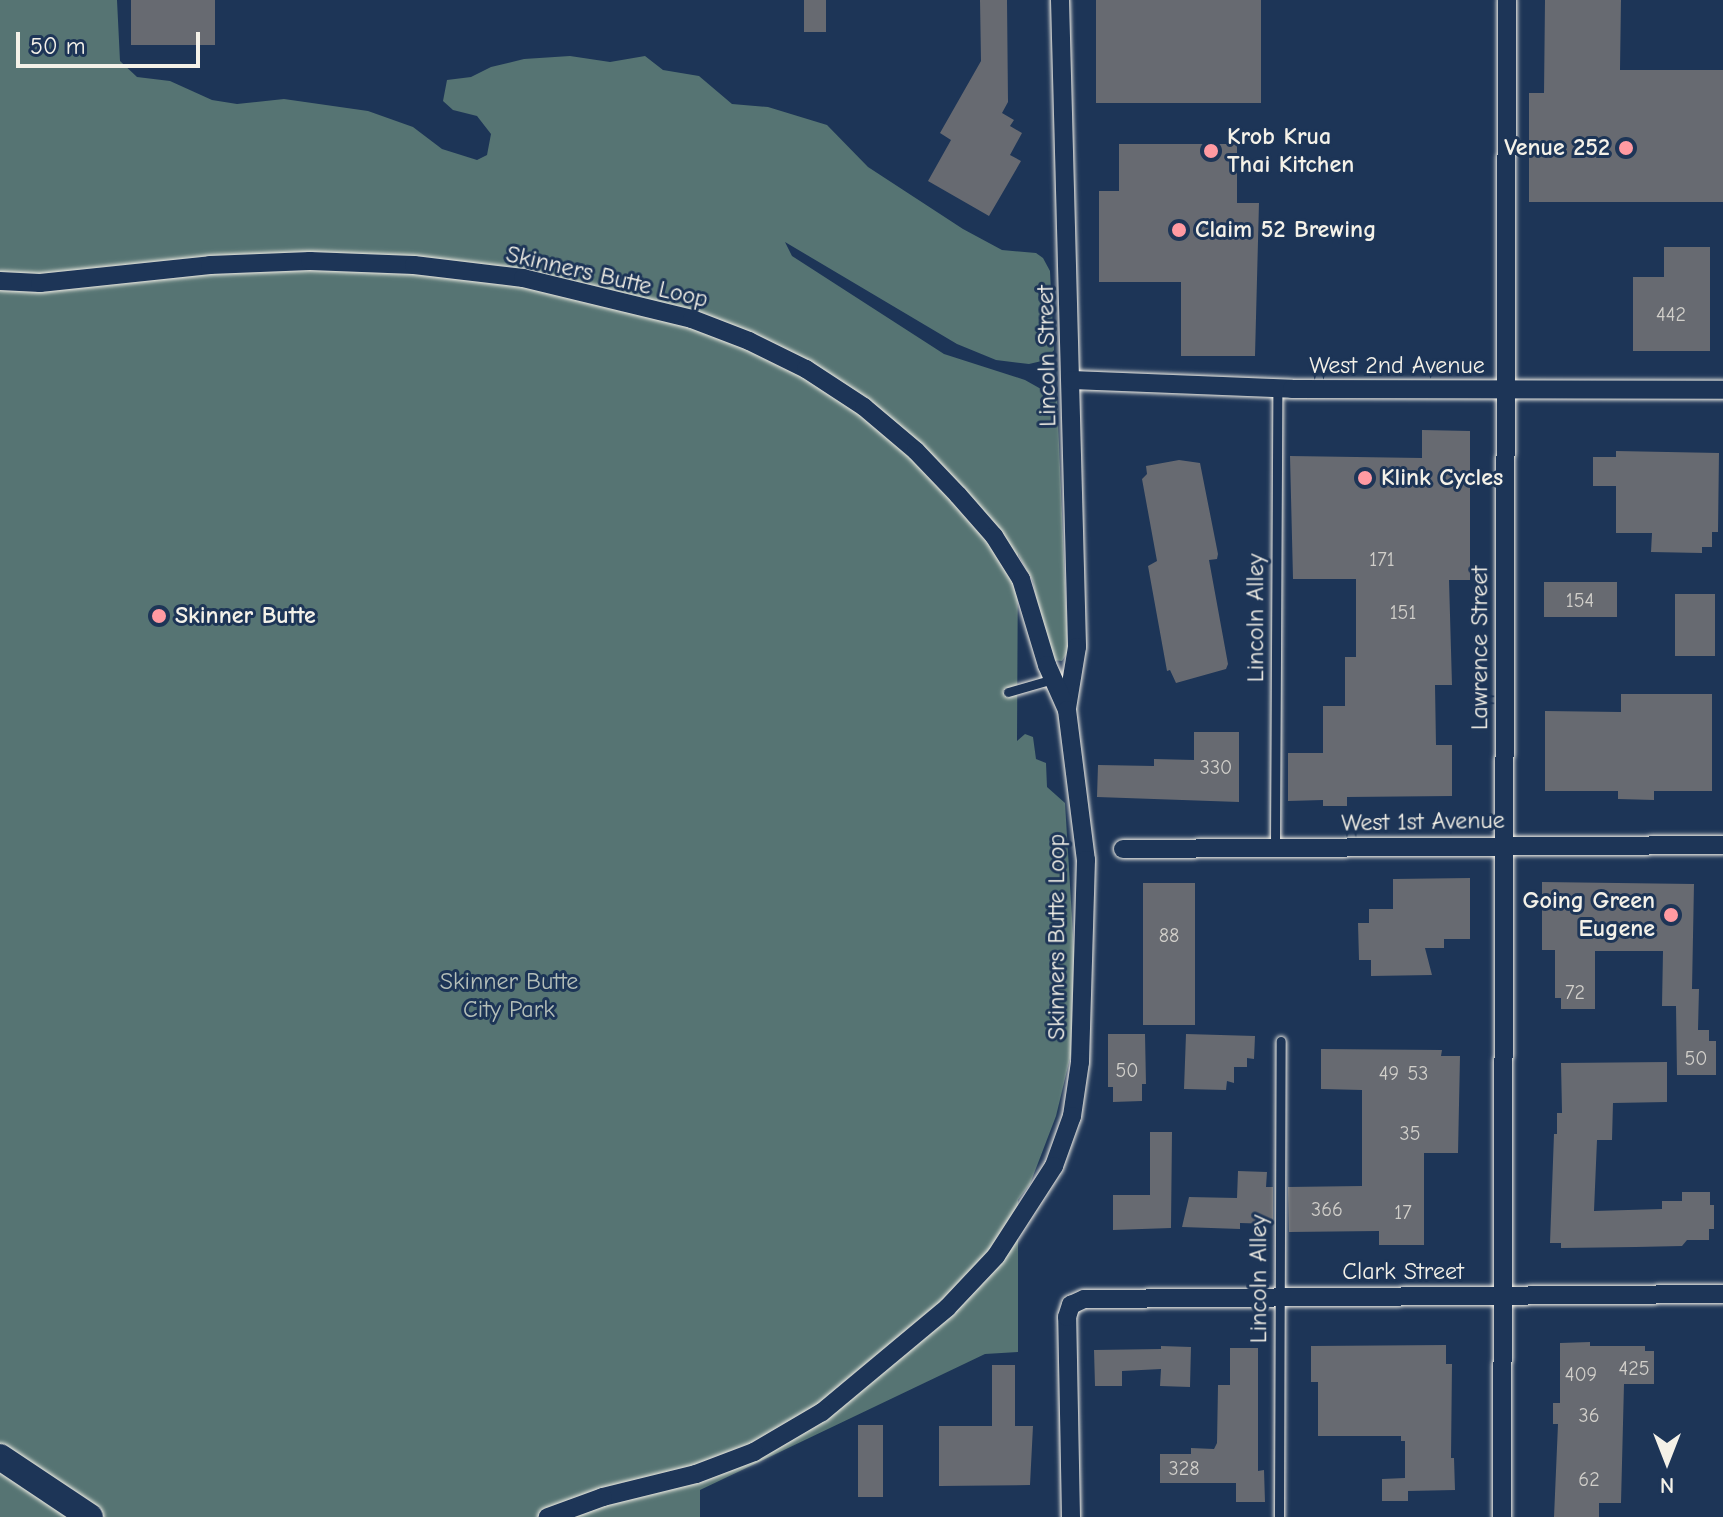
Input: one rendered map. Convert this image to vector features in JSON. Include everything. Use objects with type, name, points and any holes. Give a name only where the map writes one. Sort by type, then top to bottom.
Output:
[{"type":"street","name":"Lincoln Street","points":[[1060,0],[1060,123],[1072,380],[1077,647],[1067,710]]},
{"type":"street","name":"Lawrence Street","points":[[1502,1517],[1507,0]]},
{"type":"street","name":"Skinners Butte Loop","points":[[0,281],[40,283],[210,265],[310,261],[414,265],[523,278],[692,319],[749,341],[806,369],[864,407],[916,451],[994,536],[1021,579],[1053,679],[1067,710],[1086,860],[1083,1024],[1072,1116],[1046,1179],[996,1256],[947,1308],[822,1412],[754,1452],[696,1474],[603,1497],[548,1517]]},
{"type":"street","name":"West 2nd Avenue","points":[[1072,380],[1277,389],[1723,390]]},
{"type":"street","name":"West 1st Avenue","points":[[1123,849],[1723,845]]},
{"type":"street","name":"Clark Street","points":[[1071,1517],[1067,1317],[1071,1305],[1084,1299],[1723,1294]]},
{"type":"street","points":[[0,1457],[90,1517]]},
{"type":"lane","name":"Lincoln Alley","points":[[1275,847],[1277,389]]},
{"type":"lane","points":[[1008,692],[1053,679]]},
{"type":"lane","name":"Lincoln Alley","points":[[1279,1517],[1281,1041]]},
{"type":"green space","name":"Skinner Butte City Park","points":[[0,0],[117,0],[120,61],[137,77],[170,81],[212,100],[237,104],[284,99],[368,111],[413,127],[442,149],[477,160],[487,155],[491,134],[477,116],[453,110],[443,101],[447,80],[471,77],[491,67],[524,59],[570,56],[610,62],[645,56],[663,70],[699,76],[732,104],[768,107],[827,125],[868,167],[963,229],[1002,250],[1036,253],[1043,258],[1050,271],[1054,350],[1046,360],[1029,364],[996,360],[957,344],[785,242],[792,256],[944,354],[1025,380],[1057,398],[1068,652],[1062,661],[1052,660],[1044,641],[1033,581],[1018,554],[1017,741],[1025,734],[1033,737],[1036,759],[1046,763],[1047,787],[1065,803],[1074,951],[1071,1054],[1056,1116],[1030,1184],[1018,1200],[1018,1352],[985,1354],[700,1490],[700,1517],[0,1517]]},
{"type":"building","points":[[131,0],[215,0],[215,45],[131,45]]},
{"type":"building","points":[[804,0],[826,0],[826,32],[804,32]]},
{"type":"building","points":[[980,0],[1007,0],[1008,102],[1002,113],[1014,120],[1010,126],[1022,133],[1010,155],[1021,161],[989,216],[928,181],[951,140],[940,133],[981,61]]},
{"type":"building","points":[[1096,0],[1261,0],[1261,103],[1096,103]]},
{"type":"building","name":"Venue 252","points":[[1545,0],[1621,0],[1620,70],[1723,70],[1723,202],[1529,202],[1529,93],[1544,93]]},
{"type":"building","name":"Claim 52 Brewing","points":[[1119,144],[1237,144],[1237,203],[1259,203],[1255,356],[1181,356],[1181,282],[1099,282],[1099,191],[1119,191]]},
{"type":"building","points":[[1664,247],[1710,247],[1710,351],[1633,351],[1633,277],[1664,277]]},
{"type":"building","points":[[1422,430],[1470,431],[1470,580],[1449,580],[1452,685],[1435,685],[1436,745],[1452,745],[1452,796],[1347,797],[1347,806],[1323,806],[1323,800],[1288,801],[1288,753],[1323,753],[1323,706],[1345,706],[1345,657],[1356,657],[1356,579],[1293,579],[1290,456],[1422,458]]},
{"type":"building","points":[[1616,451],[1719,453],[1718,532],[1712,532],[1712,547],[1702,547],[1702,553],[1651,552],[1652,533],[1616,533],[1616,486],[1593,486],[1593,457],[1616,457]]},
{"type":"building","points":[[1179,460],[1200,463],[1218,554],[1217,559],[1209,560],[1228,664],[1226,669],[1176,683],[1170,670],[1167,671],[1148,566],[1157,561],[1142,479],[1147,474],[1146,466]]},
{"type":"building","points":[[1544,582],[1617,582],[1617,617],[1544,617]]},
{"type":"building","points":[[1675,594],[1715,594],[1715,656],[1675,656]]},
{"type":"building","points":[[1621,694],[1712,694],[1712,791],[1654,791],[1654,800],[1618,799],[1618,791],[1545,791],[1545,711],[1621,712]]},
{"type":"building","points":[[1194,732],[1239,732],[1239,802],[1097,797],[1098,765],[1154,766],[1154,759],[1194,760]]},
{"type":"building","points":[[1470,878],[1470,939],[1444,939],[1444,948],[1425,948],[1432,975],[1371,976],[1371,960],[1359,960],[1358,923],[1369,923],[1369,909],[1393,909],[1393,879]]},
{"type":"building","points":[[1542,882],[1694,884],[1692,989],[1699,989],[1698,1030],[1709,1030],[1709,1041],[1716,1041],[1716,1075],[1677,1075],[1676,1006],[1662,1006],[1663,951],[1595,951],[1595,1009],[1561,1009],[1561,998],[1555,998],[1555,950],[1542,950]]},
{"type":"building","points":[[1143,883],[1195,883],[1195,1025],[1143,1025]]},
{"type":"building","points":[[1108,1034],[1145,1034],[1146,1084],[1142,1084],[1142,1101],[1113,1102],[1113,1087],[1108,1087]]},
{"type":"building","points":[[1186,1034],[1255,1036],[1254,1059],[1247,1058],[1247,1067],[1234,1067],[1234,1083],[1227,1081],[1226,1090],[1184,1089]]},
{"type":"building","points":[[1321,1049],[1442,1050],[1441,1056],[1460,1056],[1458,1153],[1424,1153],[1424,1245],[1379,1245],[1379,1231],[1289,1232],[1288,1187],[1362,1186],[1362,1090],[1321,1089]]},
{"type":"building","points":[[1667,1062],[1667,1102],[1613,1103],[1612,1140],[1597,1140],[1594,1211],[1662,1209],[1662,1201],[1682,1201],[1682,1192],[1710,1192],[1710,1205],[1714,1205],[1714,1229],[1709,1229],[1709,1240],[1687,1240],[1682,1246],[1636,1247],[1561,1248],[1561,1243],[1550,1243],[1554,1134],[1557,1134],[1557,1113],[1562,1113],[1561,1063]]},
{"type":"building","points":[[1150,1132],[1172,1132],[1171,1228],[1113,1230],[1113,1195],[1150,1195]]},
{"type":"building","points":[[1238,1171],[1267,1172],[1266,1187],[1273,1187],[1273,1224],[1240,1223],[1240,1229],[1182,1227],[1189,1197],[1237,1198]]},
{"type":"building","points":[[1590,1342],[1590,1346],[1645,1346],[1645,1351],[1654,1351],[1654,1384],[1624,1384],[1621,1503],[1599,1503],[1599,1517],[1554,1517],[1558,1424],[1553,1424],[1553,1403],[1560,1403],[1560,1343]]},
{"type":"building","points":[[1446,1345],[1446,1364],[1452,1364],[1451,1458],[1454,1458],[1455,1490],[1408,1491],[1408,1501],[1382,1501],[1382,1479],[1405,1478],[1405,1441],[1401,1441],[1401,1436],[1318,1436],[1318,1382],[1311,1382],[1311,1346]]},
{"type":"building","points":[[1161,1346],[1191,1347],[1190,1387],[1160,1386],[1161,1369],[1122,1371],[1122,1386],[1095,1386],[1094,1350],[1161,1349]]},
{"type":"building","points":[[1230,1348],[1258,1348],[1258,1471],[1264,1470],[1265,1502],[1236,1502],[1236,1483],[1160,1483],[1160,1454],[1191,1454],[1191,1448],[1214,1449],[1217,1443],[1218,1385],[1230,1385]]},
{"type":"building","points":[[992,1365],[1015,1365],[1015,1426],[1033,1426],[1030,1485],[939,1486],[939,1426],[992,1426]]},
{"type":"building","points":[[858,1425],[883,1425],[883,1497],[858,1497]]},
{"type":"place","name":"Venue 252","points":[[1626,148]]},
{"type":"place","name":"Krob Krua Thai Kitchen","points":[[1211,151]]},
{"type":"place","name":"Claim 52 Brewing","points":[[1179,230]]},
{"type":"place","name":"Klink Cycles","points":[[1365,478]]},
{"type":"place","name":"Skinner Butte","points":[[159,616]]},
{"type":"place","name":"Going Green Eugene","points":[[1671,915]]}]
